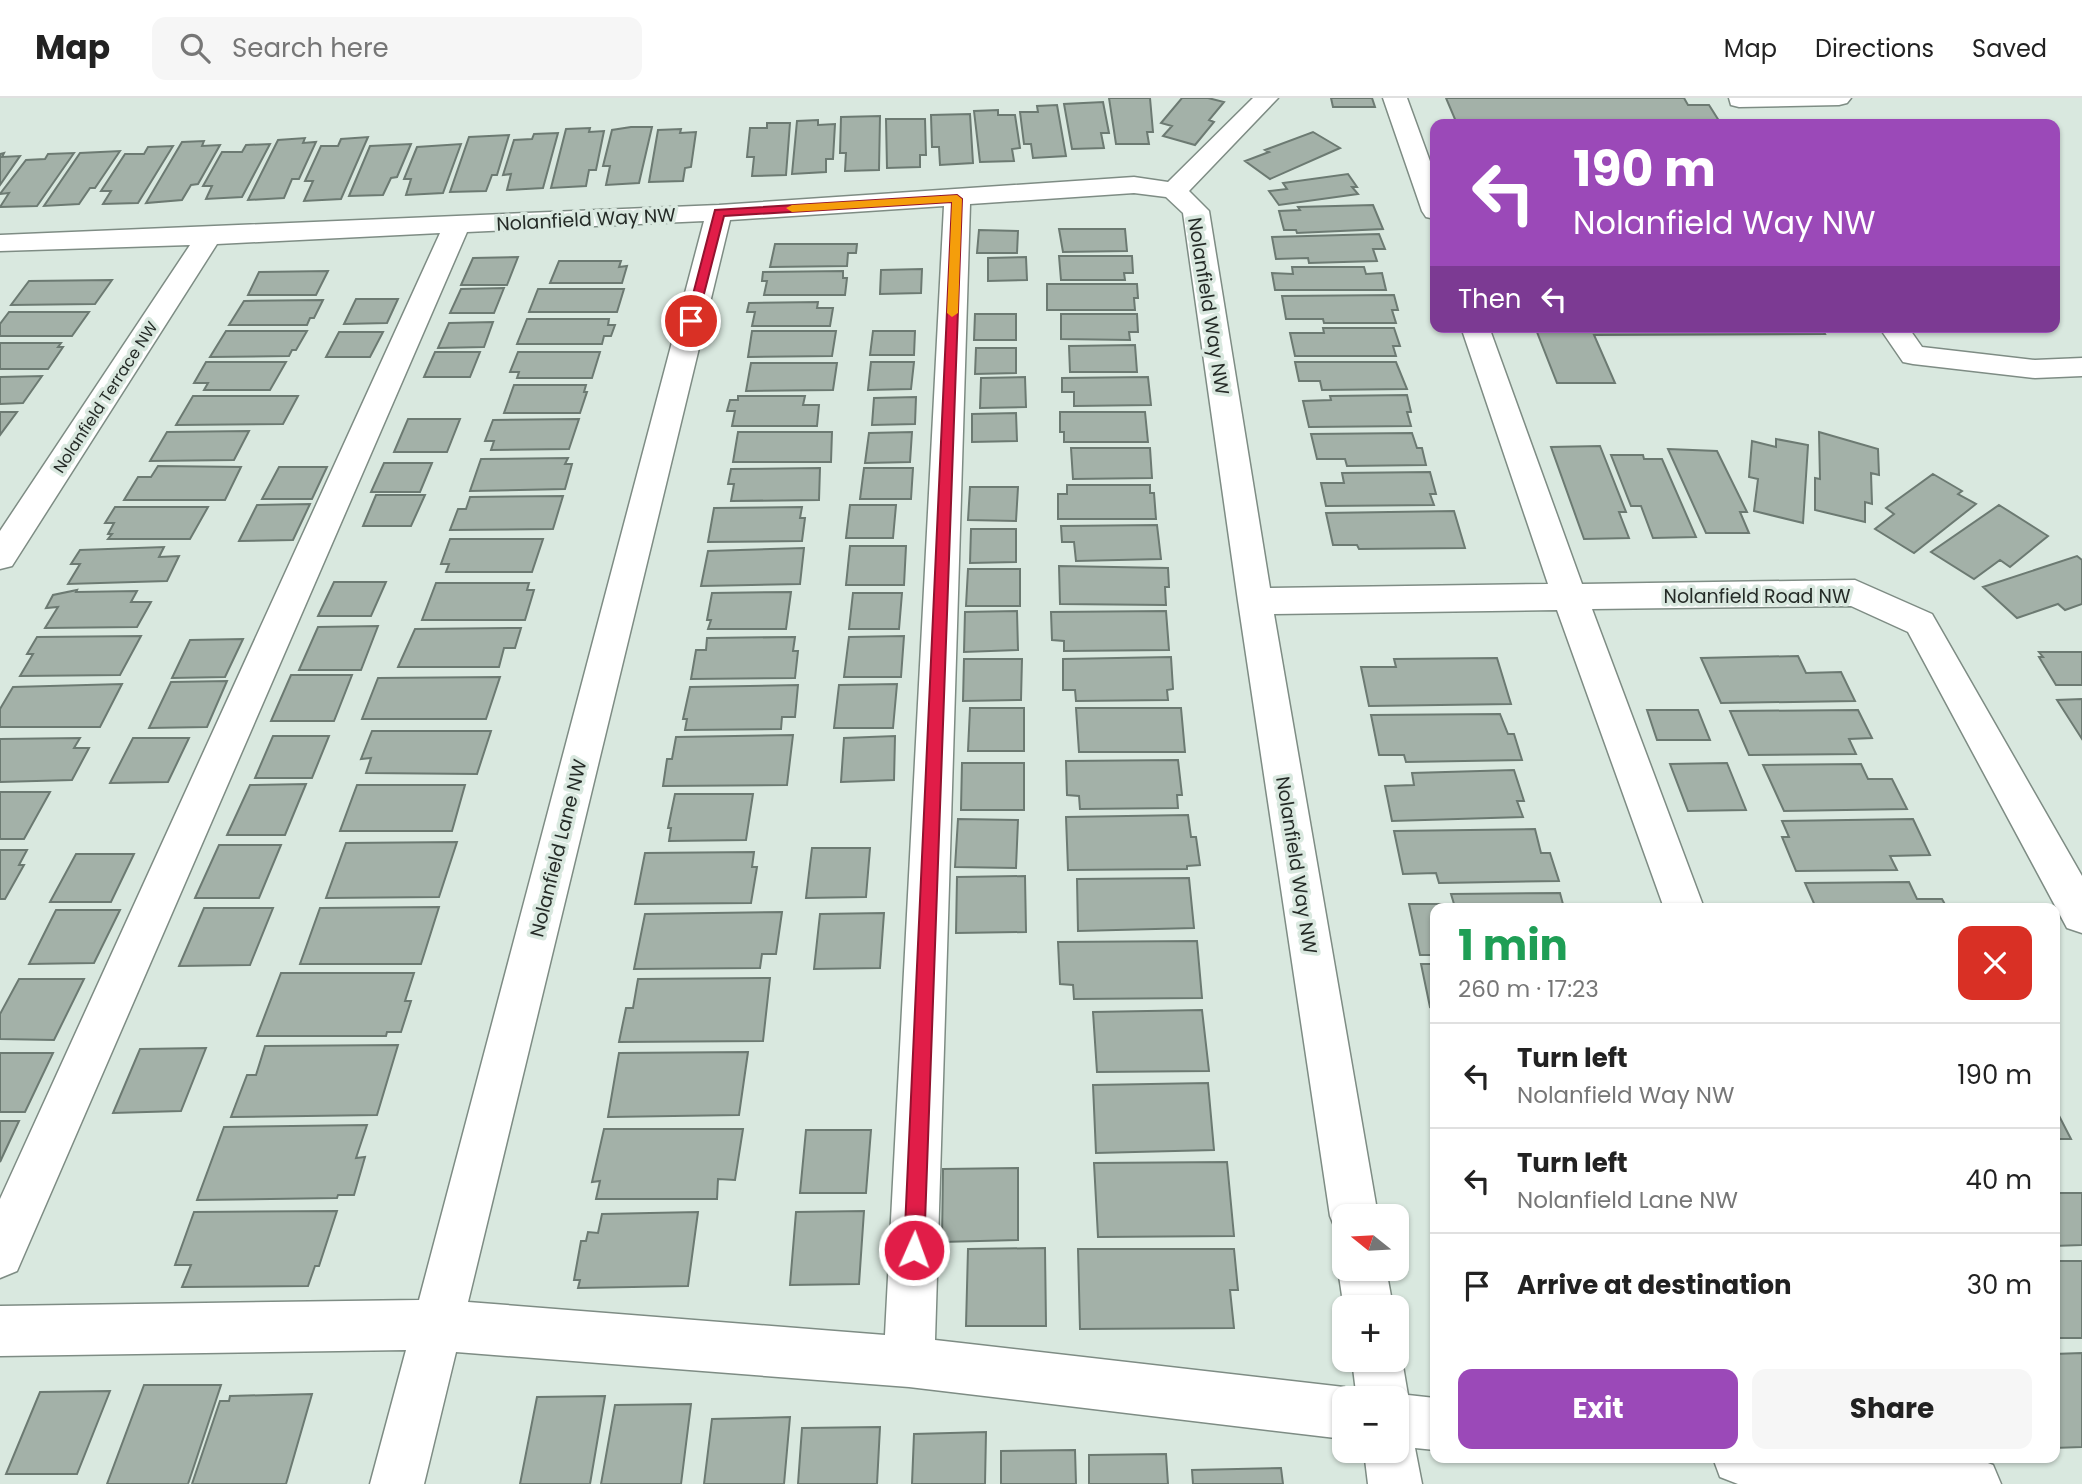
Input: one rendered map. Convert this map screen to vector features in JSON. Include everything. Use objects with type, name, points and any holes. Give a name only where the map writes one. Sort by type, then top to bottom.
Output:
[{"type":"street","points":[[1174,191],[1266,98]]},
{"type":"street","points":[[1395,98],[1430,197]]},
{"type":"street","points":[[1738,99],[1839,98]]},
{"type":"street","points":[[1738,99],[1752,119]]},
{"type":"street","name":"Nolanfield Way NW","points":[[0,243],[719,213],[1134,185],[1174,191],[1196,211],[1255,601],[1352,1204]]},
{"type":"street","points":[[909,1362],[957,199]]},
{"type":"street","name":"Nolanfield Lane NW","points":[[397,1484],[719,213]]},
{"type":"street","points":[[0,1254],[457,226]]},
{"type":"street","name":"Nolanfield Terrace NW","points":[[0,557],[209,236]]},
{"type":"street","points":[[1477,333],[1570,597],[1683,903]]},
{"type":"street","points":[[1897,333],[1913,355],[2035,369],[2082,367]]},
{"type":"street","name":"Nolanfield Road NW","points":[[1255,601],[1855,593],[1920,623],[2082,915]]},
{"type":"street","points":[[0,1331],[437,1325],[909,1362],[1332,1412]]},
{"type":"street","points":[[1409,1421],[1430,1423]]},
{"type":"street","points":[[1392,1463],[1395,1484]]},
{"type":"street","points":[[1833,1463],[1890,1466],[1974,1484]]},
{"type":"building","points":[[1109,98],[1150,98],[1153,132],[1147,132],[1149,144],[1116,144]]},
{"type":"building","points":[[1182,98],[1208,98],[1224,102],[1209,120],[1214,122],[1195,145],[1163,136],[1172,126],[1161,123]]},
{"type":"building","points":[[1331,98],[1372,98],[1375,107],[1333,107]]},
{"type":"building","points":[[1446,98],[1684,98],[1688,105],[1709,105],[1718,119],[1455,119]]},
{"type":"building","points":[[1103,102],[1109,133],[1101,133],[1104,148],[1072,149],[1064,104]]},
{"type":"building","points":[[1057,105],[1066,156],[1033,158],[1031,144],[1024,144],[1020,112],[1038,112],[1037,106]]},
{"type":"building","points":[[998,110],[998,115],[1015,115],[1020,148],[1012,149],[1014,161],[980,162],[974,111]]},
{"type":"building","points":[[970,114],[973,163],[940,165],[939,147],[932,147],[931,115]]},
{"type":"building","points":[[880,116],[879,170],[845,171],[846,153],[840,153],[841,117]]},
{"type":"building","points":[[886,119],[925,119],[926,155],[920,155],[920,167],[887,168]]},
{"type":"building","points":[[818,120],[818,125],[835,124],[833,159],[826,159],[826,172],[792,174],[797,121]]},
{"type":"building","points":[[767,123],[790,123],[786,175],[752,176],[754,157],[747,157],[750,128],[767,128]]},
{"type":"building","points":[[652,127],[639,183],[606,185],[610,166],[603,166],[612,130]]},
{"type":"building","points":[[590,128],[589,132],[604,131],[596,170],[589,170],[586,186],[551,188],[566,129]]},
{"type":"building","points":[[681,129],[680,133],[696,132],[691,167],[685,168],[683,181],[649,182],[658,130]]},
{"type":"building","points":[[1313,132],[1340,148],[1270,179],[1245,161],[1269,152],[1265,150]]},
{"type":"building","points":[[558,133],[543,188],[507,190],[511,174],[503,175],[514,140],[532,139],[534,134]]},
{"type":"building","points":[[509,135],[497,175],[492,175],[486,191],[450,192],[469,137]]},
{"type":"building","points":[[368,137],[341,199],[304,201],[313,181],[305,181],[321,146],[338,146],[341,139]]},
{"type":"building","points":[[305,138],[303,143],[316,142],[299,179],[292,179],[284,198],[248,200],[278,140]]},
{"type":"building","points":[[204,141],[202,146],[220,145],[198,184],[191,185],[182,200],[146,203],[182,142]]},
{"type":"building","points":[[270,144],[242,197],[206,199],[212,186],[203,186],[222,152],[242,152],[246,145]]},
{"type":"building","points":[[411,144],[397,177],[391,178],[383,195],[349,196],[370,146]]},
{"type":"building","points":[[461,144],[443,193],[406,195],[411,179],[404,179],[417,147]]},
{"type":"building","points":[[173,146],[138,203],[103,204],[111,191],[101,191],[125,154],[144,154],[148,147]]},
{"type":"building","points":[[120,151],[95,188],[90,188],[79,204],[44,206],[80,153]]},
{"type":"building","points":[[4,153],[2,157],[20,156],[0,185],[0,154]]},
{"type":"building","points":[[74,153],[37,206],[0,207],[9,193],[0,194],[26,160],[45,159],[48,154]]},
{"type":"building","points":[[1348,174],[1357,187],[1352,187],[1358,194],[1279,205],[1269,191],[1287,189],[1283,183]]},
{"type":"building","points":[[1373,205],[1383,229],[1297,233],[1296,230],[1284,230],[1279,211],[1300,210],[1298,207]]},
{"type":"building","points":[[1059,229],[1125,229],[1127,251],[1063,252]]},
{"type":"building","points":[[979,230],[1018,231],[1017,253],[977,253]]},
{"type":"building","points":[[1379,234],[1385,249],[1373,249],[1377,261],[1309,263],[1308,258],[1276,259],[1272,237]]},
{"type":"building","points":[[775,244],[857,244],[856,253],[848,253],[847,266],[770,267]]},
{"type":"building","points":[[1059,256],[1132,256],[1133,273],[1124,273],[1125,280],[1061,280]]},
{"type":"building","points":[[518,257],[507,285],[461,285],[473,258]]},
{"type":"building","points":[[1026,257],[1027,280],[988,281],[988,258]]},
{"type":"building","points":[[559,261],[621,261],[619,267],[627,266],[622,283],[550,283]]},
{"type":"building","points":[[1292,267],[1364,267],[1366,274],[1382,273],[1386,290],[1275,290],[1272,273],[1293,274]]},
{"type":"building","points":[[922,269],[921,293],[880,294],[881,270]]},
{"type":"building","points":[[328,271],[316,295],[248,295],[259,272]]},
{"type":"building","points":[[843,271],[843,278],[847,278],[845,295],[764,295],[767,281],[762,281],[763,272]]},
{"type":"building","points":[[112,280],[95,304],[11,305],[29,281]]},
{"type":"building","points":[[1047,284],[1137,284],[1138,298],[1134,298],[1135,310],[1047,310]]},
{"type":"building","points":[[504,288],[494,313],[450,313],[461,289]]},
{"type":"building","points":[[538,289],[624,289],[617,312],[529,312]]},
{"type":"building","points":[[1394,295],[1398,310],[1392,310],[1396,323],[1324,323],[1323,319],[1286,319],[1282,296]]},
{"type":"building","points":[[356,299],[398,299],[387,323],[344,324]]},
{"type":"building","points":[[323,300],[314,318],[310,318],[307,325],[229,325],[244,301]]},
{"type":"building","points":[[818,302],[817,308],[833,308],[830,326],[752,326],[755,312],[747,312],[749,303]]},
{"type":"building","points":[[9,312],[89,312],[72,336],[0,336],[0,324]]},
{"type":"building","points":[[975,314],[1016,314],[1016,340],[974,340]]},
{"type":"building","points":[[1061,314],[1137,314],[1138,332],[1129,332],[1130,340],[1061,339]]},
{"type":"building","points":[[527,319],[609,319],[608,325],[615,325],[611,336],[604,336],[602,344],[517,344]]},
{"type":"building","points":[[493,322],[484,347],[438,348],[449,323]]},
{"type":"building","points":[[1323,328],[1394,328],[1400,346],[1393,346],[1396,356],[1295,356],[1290,333],[1324,333]]},
{"type":"building","points":[[226,331],[307,331],[296,350],[292,350],[289,356],[210,357]]},
{"type":"building","points":[[752,331],[836,331],[832,356],[748,357]]},
{"type":"building","points":[[873,331],[915,331],[914,355],[870,355]]},
{"type":"building","points":[[339,332],[383,332],[370,357],[326,357]]},
{"type":"building","points":[[1537,333],[1825,334],[1594,335],[1615,383],[1557,383]]},
{"type":"building","points":[[0,343],[61,343],[58,347],[63,347],[48,369],[0,369]]},
{"type":"building","points":[[1135,345],[1137,372],[1070,372],[1069,346]]},
{"type":"building","points":[[976,348],[1016,348],[1016,373],[975,374]]},
{"type":"building","points":[[435,352],[480,352],[470,377],[424,377]]},
{"type":"building","points":[[518,352],[600,352],[592,378],[517,378],[519,372],[510,372]]},
{"type":"building","points":[[206,362],[286,362],[270,390],[204,390],[208,383],[194,383]]},
{"type":"building","points":[[871,362],[914,362],[911,389],[868,390]]},
{"type":"building","points":[[1295,362],[1396,362],[1407,389],[1322,390],[1320,381],[1299,381]]},
{"type":"building","points":[[751,363],[837,363],[833,390],[746,391]]},
{"type":"building","points":[[42,376],[23,403],[0,404],[0,377]]},
{"type":"building","points":[[1025,377],[1026,407],[980,408],[981,378]]},
{"type":"building","points":[[1148,377],[1151,405],[1074,406],[1074,392],[1062,392],[1062,378]]},
{"type":"building","points":[[514,385],[586,385],[584,392],[587,392],[580,413],[504,413]]},
{"type":"building","points":[[1407,395],[1411,412],[1407,412],[1411,426],[1309,427],[1303,401],[1331,400],[1330,396]]},
{"type":"building","points":[[193,396],[298,396],[283,424],[176,425]]},
{"type":"building","points":[[738,396],[805,396],[803,405],[819,405],[817,426],[732,426],[735,411],[727,411],[730,400],[738,400]]},
{"type":"building","points":[[916,397],[915,424],[872,425],[874,398]]},
{"type":"building","points":[[0,412],[17,412],[0,435]]},
{"type":"building","points":[[1060,412],[1145,412],[1148,442],[1064,442],[1064,432],[1060,432]]},
{"type":"building","points":[[1016,413],[1017,441],[972,442],[972,414]]},
{"type":"building","points":[[408,419],[460,419],[447,452],[394,452]]},
{"type":"building","points":[[579,419],[569,449],[491,450],[494,441],[485,441],[493,420]]},
{"type":"building","points":[[249,431],[234,460],[150,461],[167,432]]},
{"type":"building","points":[[738,432],[832,432],[831,462],[733,462]]},
{"type":"building","points":[[912,432],[910,462],[865,463],[869,433]]},
{"type":"building","points":[[1819,432],[1878,449],[1879,475],[1871,473],[1872,504],[1865,502],[1865,522],[1815,510],[1815,478],[1820,479]]},
{"type":"building","points":[[1412,433],[1417,448],[1422,448],[1426,465],[1347,466],[1345,459],[1317,459],[1311,434]]},
{"type":"building","points":[[1776,439],[1808,445],[1803,523],[1754,511],[1758,479],[1749,477],[1752,441],[1776,447]]},
{"type":"building","points":[[1600,446],[1626,512],[1619,512],[1629,538],[1584,539],[1551,447]]},
{"type":"building","points":[[1071,448],[1150,448],[1152,478],[1073,479]]},
{"type":"building","points":[[1668,449],[1717,451],[1747,512],[1740,512],[1749,533],[1706,533]]},
{"type":"building","points":[[1611,455],[1643,455],[1644,459],[1662,459],[1696,537],[1653,538],[1641,506],[1631,506]]},
{"type":"building","points":[[568,458],[565,464],[572,464],[565,489],[470,491],[481,459]]},
{"type":"building","points":[[384,463],[432,463],[420,492],[371,492]]},
{"type":"building","points":[[158,466],[241,467],[225,500],[124,500],[138,477],[151,477]]},
{"type":"building","points":[[279,467],[327,467],[312,499],[262,499]]},
{"type":"building","points":[[820,468],[819,500],[731,501],[734,484],[728,484],[731,469]]},
{"type":"building","points":[[864,468],[913,468],[911,499],[860,499]]},
{"type":"building","points":[[1430,472],[1436,494],[1430,494],[1434,505],[1326,506],[1321,483],[1344,483],[1342,473]]},
{"type":"building","points":[[1933,474],[1962,491],[1958,494],[1976,504],[1914,553],[1875,529],[1894,514],[1886,508]]},
{"type":"building","points":[[1067,485],[1150,485],[1150,493],[1154,493],[1156,519],[1058,519],[1058,494],[1067,494]]},
{"type":"building","points":[[970,487],[1018,487],[1016,521],[968,520]]},
{"type":"building","points":[[376,495],[425,495],[411,526],[363,526]]},
{"type":"building","points":[[563,496],[553,529],[450,530],[458,509],[466,509],[470,497]]},
{"type":"building","points":[[310,504],[293,540],[239,541],[257,505]]},
{"type":"building","points":[[850,505],[896,505],[893,538],[846,538]]},
{"type":"building","points":[[1999,505],[2048,536],[2010,567],[2000,560],[1974,579],[1931,552]]},
{"type":"building","points":[[115,507],[208,507],[190,539],[108,539],[114,523],[105,523]]},
{"type":"building","points":[[802,507],[800,518],[805,518],[802,541],[708,542],[714,508]]},
{"type":"building","points":[[1454,511],[1465,548],[1359,549],[1357,545],[1333,545],[1326,513]]},
{"type":"building","points":[[1157,525],[1161,559],[1076,561],[1074,542],[1062,542],[1061,526]]},
{"type":"building","points":[[971,529],[1016,529],[1016,562],[970,563]]},
{"type":"building","points":[[450,539],[543,539],[532,572],[446,572],[449,564],[441,564]]},
{"type":"building","points":[[850,546],[906,546],[904,585],[846,585]]},
{"type":"building","points":[[164,547],[159,557],[179,556],[167,581],[68,584],[80,564],[71,564],[80,550]]},
{"type":"building","points":[[804,548],[800,584],[701,586],[708,551]]},
{"type":"building","points":[[2077,556],[2082,560],[2082,604],[2065,610],[2058,604],[2017,618],[1983,587]]},
{"type":"building","points":[[1059,566],[1168,568],[1166,605],[1060,604]]},
{"type":"building","points":[[968,569],[1020,569],[1020,606],[966,606]]},
{"type":"building","points":[[334,582],[386,582],[371,616],[318,616]]},
{"type":"building","points":[[436,583],[529,583],[527,590],[534,590],[525,620],[422,620]]},
{"type":"building","points":[[77,590],[76,592],[137,591],[131,602],[151,602],[137,627],[45,628],[58,607],[46,608],[53,595]]},
{"type":"building","points":[[791,592],[786,629],[708,629],[712,593]]},
{"type":"building","points":[[853,593],[902,593],[899,629],[849,629]]},
{"type":"building","points":[[1017,611],[1018,650],[964,652],[965,612]]},
{"type":"building","points":[[1166,611],[1169,650],[1064,651],[1064,641],[1052,640],[1051,612]]},
{"type":"building","points":[[378,626],[361,670],[299,670],[318,627]]},
{"type":"building","points":[[521,628],[515,648],[504,648],[499,667],[398,667],[415,629]]},
{"type":"building","points":[[141,636],[120,675],[20,676],[33,654],[27,654],[37,637]]},
{"type":"building","points":[[904,636],[901,677],[844,677],[849,637]]},
{"type":"building","points":[[795,637],[793,651],[798,651],[795,678],[691,679],[696,650],[706,650],[707,638]]},
{"type":"building","points":[[243,639],[225,677],[172,678],[190,640]]},
{"type":"building","points":[[2039,652],[2082,652],[2082,685],[2056,685],[2039,657],[2043,657]]},
{"type":"building","points":[[1798,656],[1806,673],[1841,672],[1855,701],[1721,703],[1701,658]]},
{"type":"building","points":[[1171,657],[1173,689],[1167,690],[1168,700],[1076,701],[1075,690],[1063,690],[1063,659]]},
{"type":"building","points":[[1497,658],[1511,704],[1369,706],[1361,667],[1396,667],[1394,659]]},
{"type":"building","points":[[964,659],[1022,659],[1021,700],[963,701]]},
{"type":"building","points":[[291,675],[352,675],[334,721],[271,721]]},
{"type":"building","points":[[500,677],[486,719],[362,719],[378,678]]},
{"type":"building","points":[[227,681],[207,727],[149,728],[171,682]]},
{"type":"building","points":[[122,684],[100,727],[0,727],[0,709],[13,687]]},
{"type":"building","points":[[897,684],[893,728],[834,728],[839,685]]},
{"type":"building","points":[[798,685],[795,717],[782,717],[781,729],[685,730],[687,719],[683,719],[690,687]]},
{"type":"building","points":[[2082,699],[2082,739],[2057,700]]},
{"type":"building","points":[[970,708],[1024,708],[1024,751],[968,751]]},
{"type":"building","points":[[1076,708],[1181,708],[1185,752],[1079,752]]},
{"type":"building","points":[[1647,710],[1698,710],[1710,740],[1657,740]]},
{"type":"building","points":[[1858,710],[1872,738],[1849,739],[1856,754],[1749,755],[1730,711]]},
{"type":"building","points":[[1500,714],[1508,734],[1514,734],[1522,760],[1406,762],[1404,755],[1379,755],[1371,715]]},
{"type":"building","points":[[372,731],[491,731],[477,774],[366,773],[371,758],[361,759]]},
{"type":"building","points":[[793,735],[787,785],[663,786],[667,759],[672,759],[676,737]]},
{"type":"building","points":[[273,736],[329,736],[312,778],[255,778]]},
{"type":"building","points":[[895,736],[894,780],[841,782],[844,738]]},
{"type":"building","points":[[80,738],[74,748],[89,748],[72,780],[0,782],[0,739]]},
{"type":"building","points":[[133,738],[189,738],[168,782],[110,783]]},
{"type":"building","points":[[1178,760],[1182,795],[1177,795],[1178,808],[1080,809],[1079,796],[1067,795],[1066,761]]},
{"type":"building","points":[[962,763],[1024,763],[1024,810],[961,810]]},
{"type":"building","points":[[1727,763],[1746,810],[1688,811],[1670,764]]},
{"type":"building","points":[[1861,764],[1868,779],[1892,779],[1907,809],[1784,811],[1763,765]]},
{"type":"building","points":[[1514,770],[1524,801],[1517,801],[1523,817],[1392,821],[1385,786],[1414,785],[1412,773]]},
{"type":"building","points":[[306,784],[285,835],[227,835],[250,785]]},
{"type":"building","points":[[357,785],[465,785],[452,831],[340,831]]},
{"type":"building","points":[[0,792],[50,792],[24,839],[0,839]]},
{"type":"building","points":[[675,794],[753,794],[746,840],[669,841],[671,828],[668,828]]},
{"type":"building","points":[[1188,815],[1191,837],[1196,837],[1200,865],[1187,866],[1187,869],[1068,870],[1066,817]]},
{"type":"building","points":[[958,819],[1018,820],[1016,868],[955,867]]},
{"type":"building","points":[[1913,819],[1930,855],[1890,856],[1897,870],[1796,871],[1782,837],[1789,837],[1782,821]]},
{"type":"building","points":[[1535,829],[1541,853],[1550,853],[1559,881],[1439,883],[1436,873],[1403,874],[1394,831]]},
{"type":"building","points":[[457,842],[439,897],[326,898],[346,843]]},
{"type":"building","points":[[219,845],[281,845],[259,898],[195,898]]},
{"type":"building","points":[[812,848],[870,848],[866,897],[806,898]]},
{"type":"building","points":[[0,850],[27,850],[19,865],[24,865],[5,899],[0,899]]},
{"type":"building","points":[[754,852],[752,867],[757,867],[751,903],[635,904],[645,853]]},
{"type":"building","points":[[76,854],[134,854],[111,902],[50,902]]},
{"type":"building","points":[[1025,876],[1026,932],[956,933],[957,877]]},
{"type":"building","points":[[1189,878],[1194,928],[1078,931],[1077,879]]},
{"type":"building","points":[[1909,882],[1917,899],[1942,899],[1944,903],[1814,903],[1805,883]]},
{"type":"building","points":[[1560,893],[1563,903],[1454,903],[1451,894]]},
{"type":"building","points":[[1409,904],[1430,904],[1430,955],[1420,955]]},
{"type":"building","points":[[439,907],[421,964],[300,964],[320,908]]},
{"type":"building","points":[[204,908],[273,908],[250,965],[179,966]]},
{"type":"building","points":[[56,910],[120,910],[94,963],[29,964]]},
{"type":"building","points":[[782,912],[776,954],[762,954],[760,968],[634,969],[645,914]]},
{"type":"building","points":[[884,913],[880,968],[814,969],[820,914]]},
{"type":"building","points":[[1197,941],[1202,998],[1074,999],[1073,985],[1060,984],[1058,942]]},
{"type":"building","points":[[1421,964],[1430,964],[1430,1007]]},
{"type":"building","points":[[281,973],[414,973],[405,1001],[411,1001],[401,1032],[387,1032],[386,1036],[257,1036]]},
{"type":"building","points":[[770,978],[763,1041],[619,1042],[626,1008],[633,1008],[638,979]]},
{"type":"building","points":[[19,979],[84,979],[54,1040],[0,1039],[0,1014]]},
{"type":"building","points":[[1202,1010],[1209,1071],[1097,1072],[1093,1012]]},
{"type":"building","points":[[398,1045],[377,1115],[231,1117],[247,1075],[256,1075],[265,1046]]},
{"type":"building","points":[[206,1048],[181,1111],[113,1113],[140,1049]]},
{"type":"building","points":[[748,1052],[739,1115],[608,1117],[619,1053]]},
{"type":"building","points":[[0,1053],[53,1053],[25,1112],[0,1112]]},
{"type":"building","points":[[1208,1083],[1214,1150],[1096,1153],[1093,1085]]},
{"type":"building","points":[[2060,1118],[2071,1139],[2060,1139]]},
{"type":"building","points":[[0,1121],[19,1121],[0,1162]]},
{"type":"building","points":[[367,1125],[356,1158],[365,1157],[354,1195],[338,1195],[337,1198],[197,1200],[224,1127]]},
{"type":"building","points":[[604,1129],[743,1129],[735,1180],[718,1179],[717,1199],[596,1199],[600,1181],[592,1182]]},
{"type":"building","points":[[806,1130],[871,1130],[866,1193],[800,1193]]},
{"type":"building","points":[[1227,1162],[1234,1236],[1098,1237],[1094,1163]]},
{"type":"building","points":[[1018,1168],[1018,1240],[942,1242],[943,1169]]},
{"type":"building","points":[[2060,1193],[2082,1193],[2082,1245],[2060,1246]]},
{"type":"building","points":[[337,1211],[319,1266],[315,1266],[308,1286],[182,1287],[191,1265],[175,1265],[194,1212]]},
{"type":"building","points":[[864,1211],[859,1284],[790,1285],[796,1212]]},
{"type":"building","points":[[698,1212],[688,1286],[578,1288],[580,1280],[574,1280],[581,1241],[586,1241],[588,1232],[598,1233],[602,1214]]},
{"type":"building","points":[[1045,1248],[1046,1326],[966,1326],[968,1249]]},
{"type":"building","points":[[1078,1249],[1234,1249],[1238,1290],[1230,1290],[1234,1328],[1080,1329]]},
{"type":"building","points":[[2060,1261],[2082,1261],[2082,1338],[2060,1338]]},
{"type":"building","points":[[2082,1353],[2082,1447],[2060,1448],[2060,1354]]},
{"type":"building","points":[[144,1385],[221,1385],[188,1484],[107,1484]]},
{"type":"building","points":[[110,1391],[77,1474],[6,1474],[40,1392]]},
{"type":"building","points":[[312,1394],[286,1484],[192,1484],[220,1401],[229,1401],[230,1396]]},
{"type":"building","points":[[605,1396],[590,1484],[520,1484],[537,1397]]},
{"type":"building","points":[[691,1404],[681,1484],[601,1484],[615,1405]]},
{"type":"building","points":[[790,1417],[784,1484],[704,1484],[712,1419]]},
{"type":"building","points":[[880,1427],[877,1484],[798,1484],[802,1428]]},
{"type":"building","points":[[986,1432],[985,1484],[912,1484],[914,1434]]},
{"type":"building","points":[[1075,1450],[1076,1484],[1001,1484],[1001,1451]]},
{"type":"building","points":[[1166,1454],[1168,1484],[1089,1484],[1089,1455]]},
{"type":"building","points":[[1281,1468],[1283,1484],[1193,1484],[1192,1470]]},
{"type":"slow traffic","points":[[792,208],[957,199],[952,313]]},
{"type":"route","points":[[691,321],[719,213],[957,199],[914,1250]]}]
